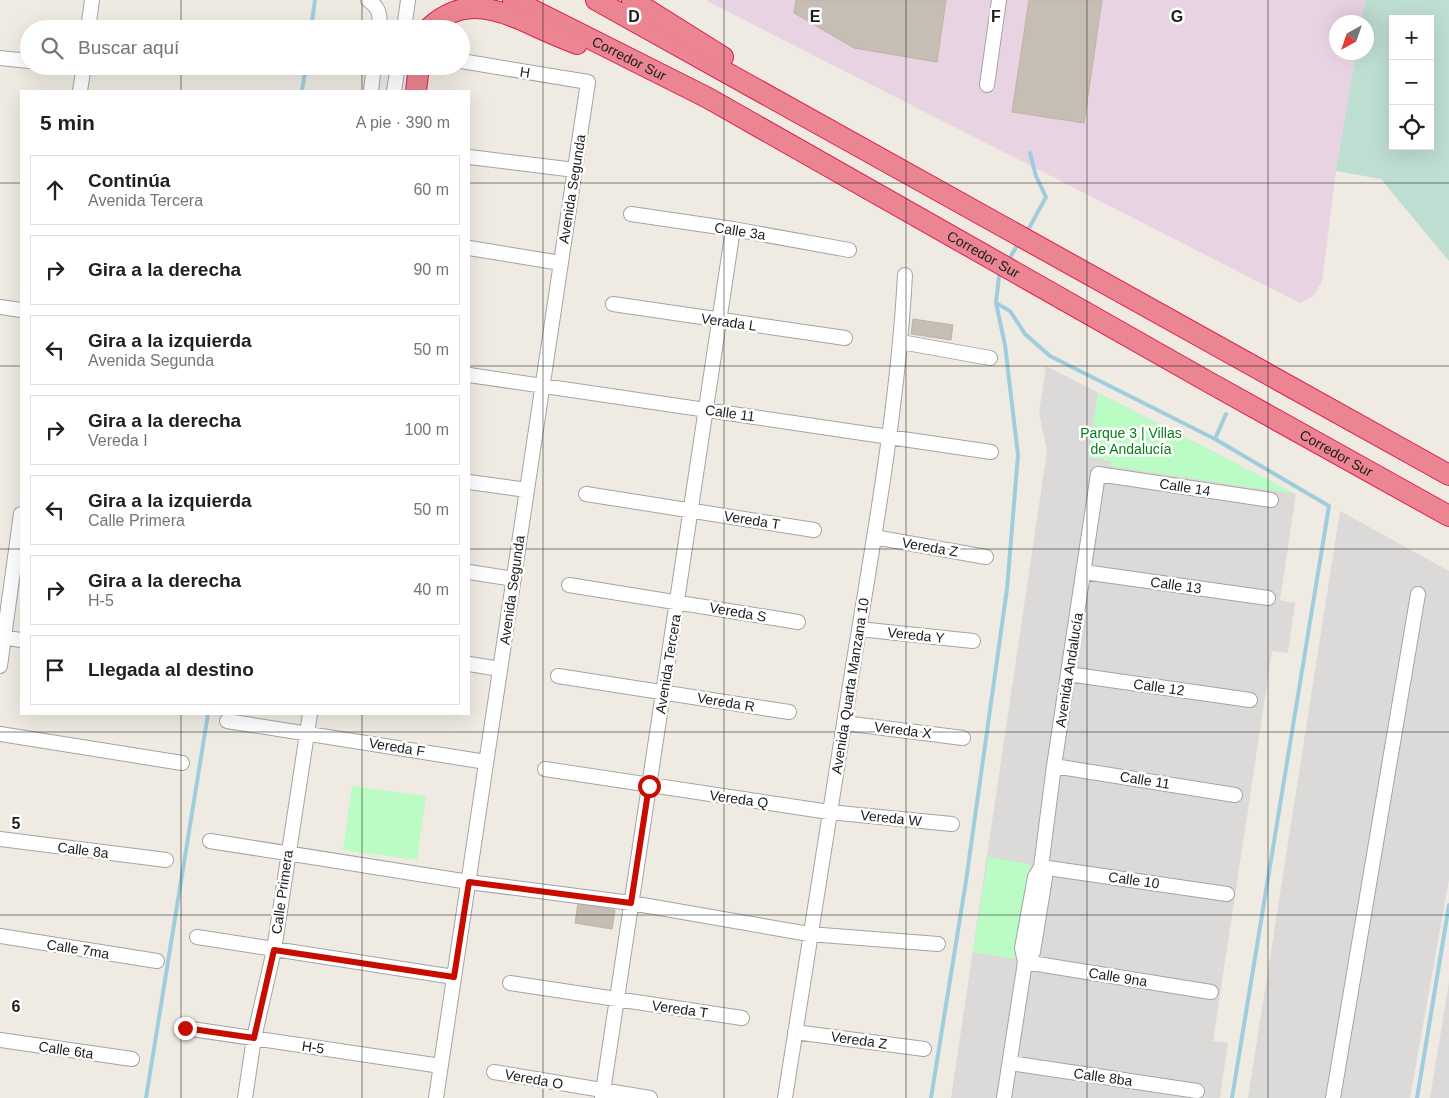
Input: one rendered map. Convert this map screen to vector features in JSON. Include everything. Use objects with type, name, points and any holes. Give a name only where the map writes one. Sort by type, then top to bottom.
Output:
[{"type":"highway","name":"Corredor Sur","points":[[513,0],[708,98],[1449,516]]},
{"type":"highway","points":[[596,0],[1449,475]]},
{"type":"highway","points":[[632,0],[689,34],[841,135]]},
{"type":"highway","points":[[435,20],[453,7],[477,4],[501,11],[708,98]]},
{"type":"highway","points":[[416,90],[418,75]]},
{"type":"street","points":[[89,20],[92,0]]},
{"type":"street","points":[[368,0],[376,6],[381,20]]},
{"type":"street","points":[[405,20],[408,0]]},
{"type":"street","points":[[987,86],[999,0]]},
{"type":"street","points":[[0,58],[20,60]]},
{"type":"street","name":"H","points":[[470,62],[588,82]]},
{"type":"street","points":[[80,90],[83,75]]},
{"type":"street","points":[[371,90],[373,75]]},
{"type":"street","points":[[394,90],[397,75]]},
{"type":"street","name":"Avenida Segunda","points":[[436,1098],[588,82]]},
{"type":"street","points":[[470,157],[575,170]]},
{"type":"street","name":"Calle 3a","points":[[631,214],[733,229],[849,250]]},
{"type":"street","name":"Avenida Tercera","points":[[603,1095],[733,229]]},
{"type":"street","points":[[470,248],[561,263]]},
{"type":"street","name":"Avenida Quarta Manzana 10","points":[[785,1098],[809,934],[889,437],[901,342],[905,275]]},
{"type":"street","name":"Verada L","points":[[614,304],[845,338]]},
{"type":"street","points":[[0,307],[20,310]]},
{"type":"street","points":[[901,342],[990,358]]},
{"type":"street","name":"Calle 11","points":[[470,375],[991,452]]},
{"type":"street","name":"Calle 14","points":[[1098,474],[1271,500]]},
{"type":"street","name":"Avenida Andalucía","points":[[1004,1098],[1025,962],[1033,952],[1045,878],[1042,867],[1054,766],[1098,474]]},
{"type":"street","points":[[470,482],[527,490]]},
{"type":"street","points":[[586,494],[691,511]]},
{"type":"street","name":"Vereda T","points":[[691,511],[814,530]]},
{"type":"street","points":[[0,666],[2,637],[20,538]]},
{"type":"street","name":"Vereda Z","points":[[874,538],[986,557]]},
{"type":"street","points":[[470,572],[514,579]]},
{"type":"street","name":"Calle 13","points":[[1084,572],[1268,598]]},
{"type":"street","name":"Vereda S","points":[[569,585],[798,622]]},
{"type":"street","points":[[1334,1098],[1418,594]]},
{"type":"street","name":"Vereda Y","points":[[859,629],[973,641]]},
{"type":"street","points":[[2,637],[20,640]]},
{"type":"street","points":[[470,664],[500,669]]},
{"type":"street","name":"Calle 12","points":[[1068,674],[1250,700]]},
{"type":"street","name":"Vereda R","points":[[558,676],[789,712]]},
{"type":"street","name":"Calle Primera","points":[[245,1098],[254,1038],[274,950],[310,715]]},
{"type":"street","name":"Vereda F","points":[[227,720],[486,762]]},
{"type":"street","name":"Vereda X","points":[[844,723],[963,738]]},
{"type":"street","points":[[0,734],[182,763]]},
{"type":"street","name":"Calle 11","points":[[1054,766],[1235,794]]},
{"type":"street","name":"Vereda Q","points":[[545,769],[829,812]]},
{"type":"street","name":"Vereda W","points":[[829,812],[952,824]]},
{"type":"street","name":"Calle 8a","points":[[0,839],[166,860]]},
{"type":"street","points":[[210,842],[469,882],[631,903],[809,934],[938,944]]},
{"type":"street","name":"Calle 10","points":[[1042,867],[1227,894]]},
{"type":"street","name":"Calle 7ma","points":[[0,936],[156,961]]},
{"type":"street","points":[[197,937],[454,977]]},
{"type":"street","name":"Calle 9na","points":[[1025,962],[1211,992]]},
{"type":"street","points":[[510,984],[617,1000]]},
{"type":"street","name":"Vereda T","points":[[617,1000],[742,1018]]},
{"type":"street","name":"H-5","points":[[185,1028],[441,1066]]},
{"type":"street","name":"Vereda Z","points":[[795,1032],[924,1049]]},
{"type":"street","name":"Calle 6ta","points":[[0,1040],[132,1059]]},
{"type":"street","name":"Calle 8ba","points":[[1010,1063],[1197,1091]]},
{"type":"street","name":"Vereda O","points":[[494,1072],[603,1095]]},
{"type":"street","points":[[603,1095],[650,1098]]},
{"type":"shaded area","points":[[705,0],[1365,0],[1362,15],[1329,15],[1329,60],[1355,60],[1336,171],[1322,282],[1313,296],[1300,303]]},
{"type":"shaded area","points":[[1046,366],[1296,494],[1280,600],[1295,603],[1288,653],[1272,651],[1213,1041],[1228,1043],[1220,1098],[951,1098],[1047,451],[1039,413]]},
{"type":"shaded area","points":[[1340,511],[1449,571],[1449,879],[1410,1098],[1248,1098]]},
{"type":"shaded area","points":[[1449,982],[1449,1098],[1430,1098]]},
{"type":"green space","points":[[1365,0],[1449,0],[1449,261],[1381,179],[1336,171],[1355,60],[1374,60],[1374,15],[1362,15]]},
{"type":"green space","name":"Parque 3 | Villas de Andalucía","points":[[1098,393],[1296,494],[1110,466],[1110,461],[1088,457]]},
{"type":"green space","points":[[352,786],[426,796],[417,860],[343,850]]},
{"type":"green space","points":[[988,857],[1030,864],[1014,959],[973,952]]},
{"type":"building","points":[[796,0],[946,0],[937,62],[854,48],[794,13]]},
{"type":"building","points":[[1029,0],[1102,0],[1084,123],[1012,112]]},
{"type":"building","points":[[913,319],[953,325],[951,340],[911,334]]},
{"type":"building","points":[[578,903],[615,910],[612,929],[575,923]]},
{"type":"waterway","points":[[312,20],[315,0]]},
{"type":"waterway","points":[[302,90],[305,75]]},
{"type":"waterway","points":[[1028,230],[1046,197],[1036,176],[1030,153]]},
{"type":"waterway","points":[[1008,261],[1018,244]]},
{"type":"waterway","points":[[931,1098],[966,881],[1007,589],[1018,455],[1005,345],[996,303],[999,276]]},
{"type":"waterway","points":[[996,303],[1010,311],[1025,334],[1050,356],[1215,439]]},
{"type":"waterway","points":[[1226,414],[1215,439],[1329,506],[1232,1098]]},
{"type":"waterway","points":[[146,1098],[208,715]]},
{"type":"waterway","points":[[1417,1098],[1449,905]]},
{"type":"route","points":[[185,1028],[254,1038],[274,950],[454,977],[469,882],[631,903],[649,786]]}]
